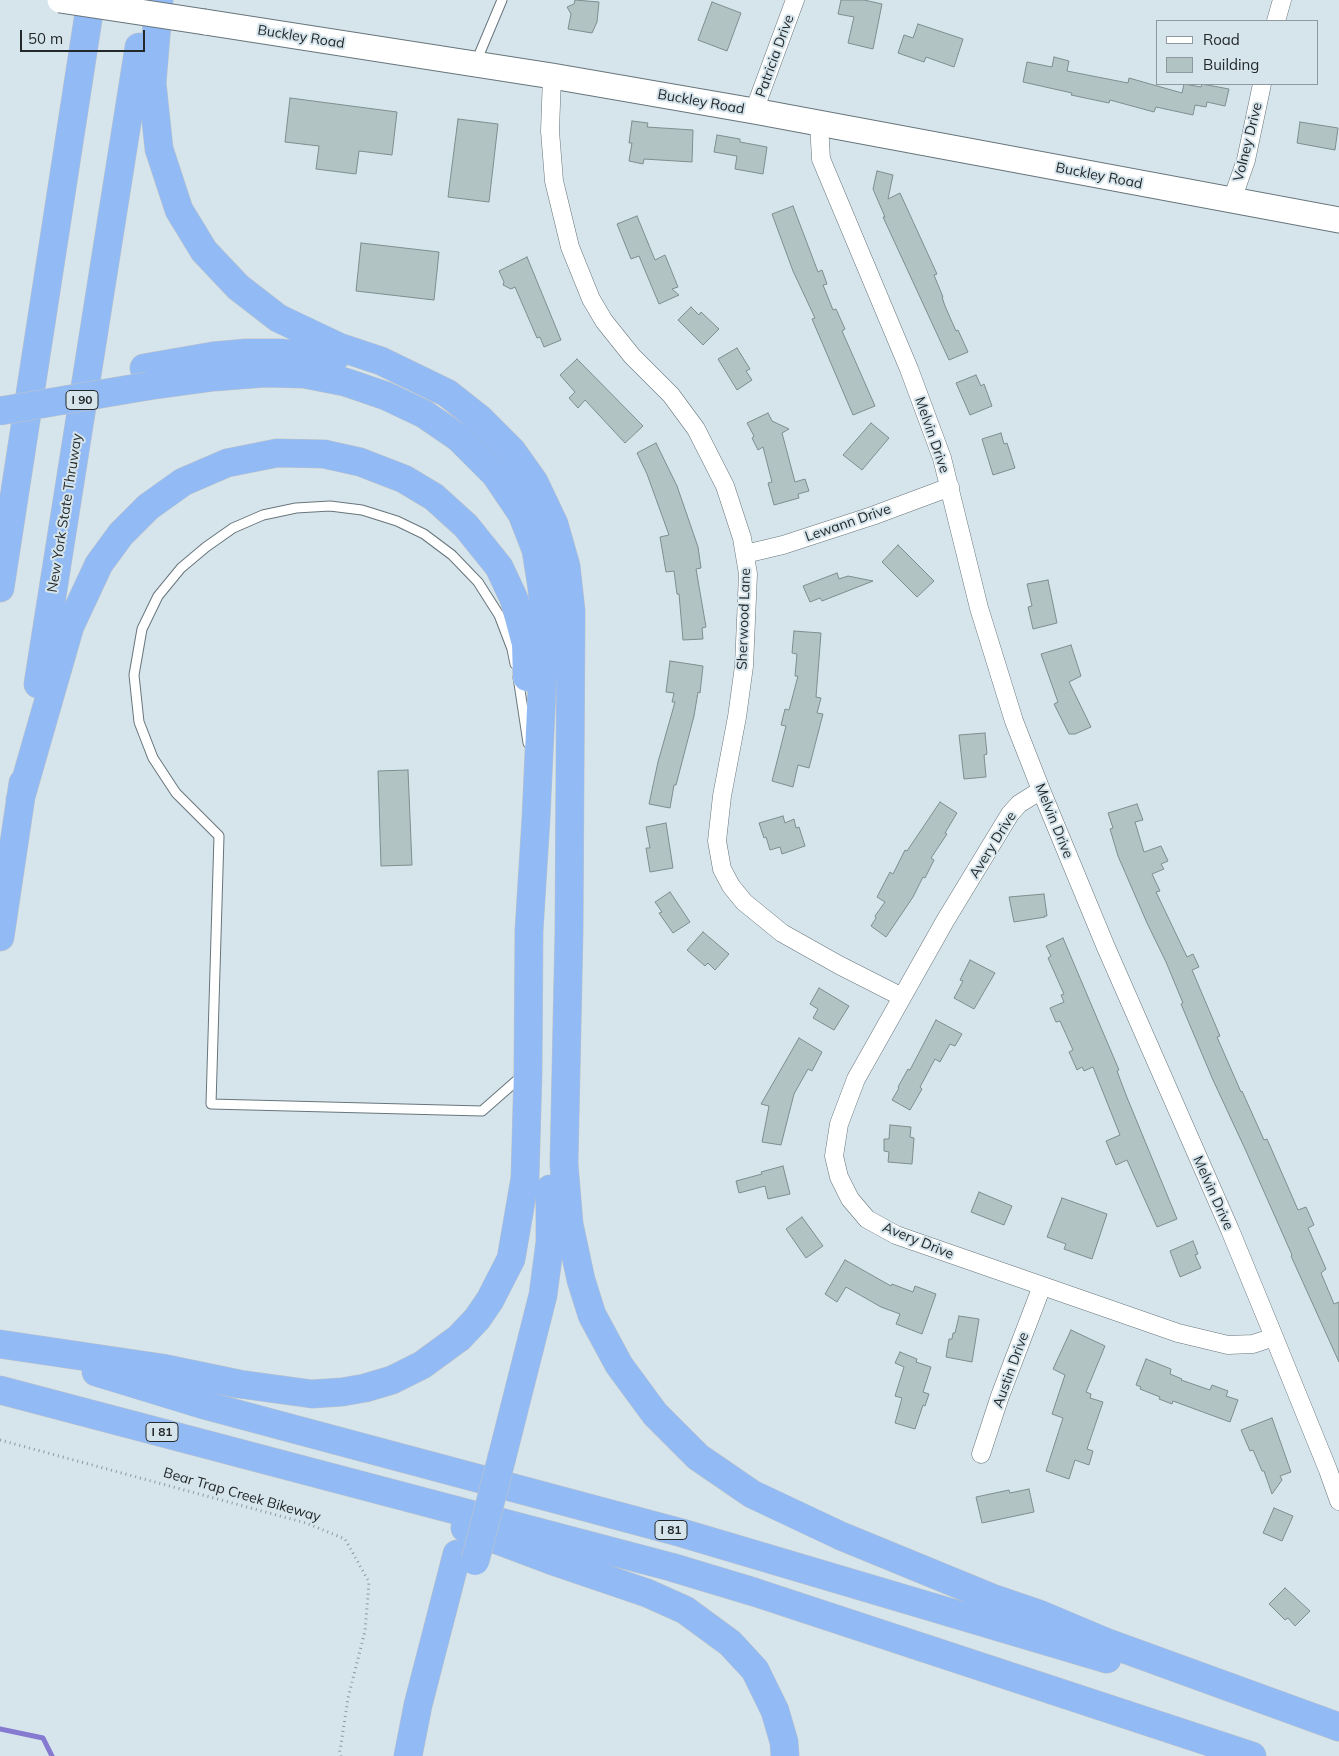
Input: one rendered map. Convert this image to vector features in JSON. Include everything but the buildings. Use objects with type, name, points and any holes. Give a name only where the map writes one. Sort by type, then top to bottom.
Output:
[{"type":"highway","points":[[0,588],[91,0]]},
{"type":"highway","name":"New York State Thruway","points":[[0,937],[132,87],[149,0]]},
{"type":"highway","points":[[159,0],[152,83],[159,149],[179,210],[204,251],[238,287],[278,318],[339,347],[381,361],[447,393],[480,419],[512,451],[534,482],[554,524],[566,566],[571,611],[569,931],[564,1164],[569,1224],[581,1280],[592,1315],[619,1365],[655,1414],[698,1457],[752,1494],[841,1536],[992,1598],[1039,1614],[1108,1643],[1339,1727]]},
{"type":"highway","points":[[0,411],[146,377],[213,356],[246,353],[280,353],[336,360],[413,377]]},
{"type":"highway","points":[[0,392],[146,377],[214,377],[265,372],[304,374],[345,382],[386,396],[424,414],[458,438],[495,474],[522,514],[536,550],[545,623],[529,931],[525,1178],[511,1259],[490,1300],[477,1319],[459,1338],[422,1365],[392,1380],[365,1388],[312,1394],[239,1384],[162,1368],[0,1344]]},
{"type":"highway","points":[[20,800],[70,626],[99,564],[121,534],[148,507],[183,482],[227,463],[277,453],[324,454],[360,462],[404,479],[434,497],[466,526],[499,567],[514,599],[526,644],[531,765],[536,818]]},
{"type":"highway","points":[[493,1457],[527,1280],[532,1209],[532,1135],[528,1070]]},
{"type":"highway","points":[[426,1756],[427,1743],[466,1558],[493,1457],[543,1295],[550,1242],[551,1147],[566,1070]]},
{"type":"highway","name":"I 81","points":[[0,1344],[58,1360],[204,1406],[682,1533],[1339,1727]]},
{"type":"highway","name":"I 81","points":[[0,1390],[671,1567],[754,1592],[1252,1756]]},
{"type":"highway","points":[[324,1474],[550,1560],[647,1593],[685,1610],[730,1643],[755,1670],[775,1712],[784,1742],[785,1756]]},
{"type":"highway","points":[[408,1756],[418,1705],[466,1558]]},
{"type":"street","name":"Buckley Road","points":[[60,0],[552,76],[754,111],[1339,220]]},
{"type":"street","name":"Patricia Drive","points":[[754,111],[795,0]]},
{"type":"street","points":[[1276,20],[1282,0]]},
{"type":"street","name":"Sherwood Lane","points":[[552,76],[550,131],[554,180],[570,247],[591,299],[604,321],[632,356],[670,395],[696,430],[725,486],[742,538],[748,574],[744,666],[738,716],[722,796],[717,841],[722,869],[731,886],[744,902],[782,933],[902,997]]},
{"type":"street","name":"Volney Drive","points":[[1232,200],[1246,160],[1262,85]]},
{"type":"street","name":"Melvin Drive","points":[[819,123],[821,159],[909,369],[942,458],[979,608],[1014,721],[1040,790],[1105,945],[1230,1230],[1339,1501]]},
{"type":"street","name":"Lewann Drive","points":[[745,554],[784,545],[872,516],[950,487]]},
{"type":"street","name":"Avery Drive","points":[[1040,790],[1019,804],[1010,814],[945,921],[856,1078],[839,1124],[834,1156],[839,1177],[850,1199],[867,1219],[896,1235],[1178,1333],[1228,1345],[1253,1344],[1274,1337]]},
{"type":"street","name":"Austin Drive","points":[[981,1454],[1000,1396],[1042,1286]]},
{"type":"lane","points":[[475,64],[502,0]]},
{"type":"lane","points":[[528,1070],[482,1111],[212,1104],[219,836],[176,793],[154,758],[139,722],[134,675],[142,629],[158,596],[181,568],[233,528],[263,515],[296,508],[330,506],[362,510],[397,521],[424,534],[452,555],[478,582],[499,615],[512,649],[531,765]]},
{"type":"path","name":"Bear Trap Creek Bikeway","points":[[0,1440],[306,1523],[345,1540],[369,1582],[365,1631],[348,1698],[340,1751],[341,1756]]},
{"type":"waterway","points":[[0,1729],[43,1738],[52,1756]]}]
